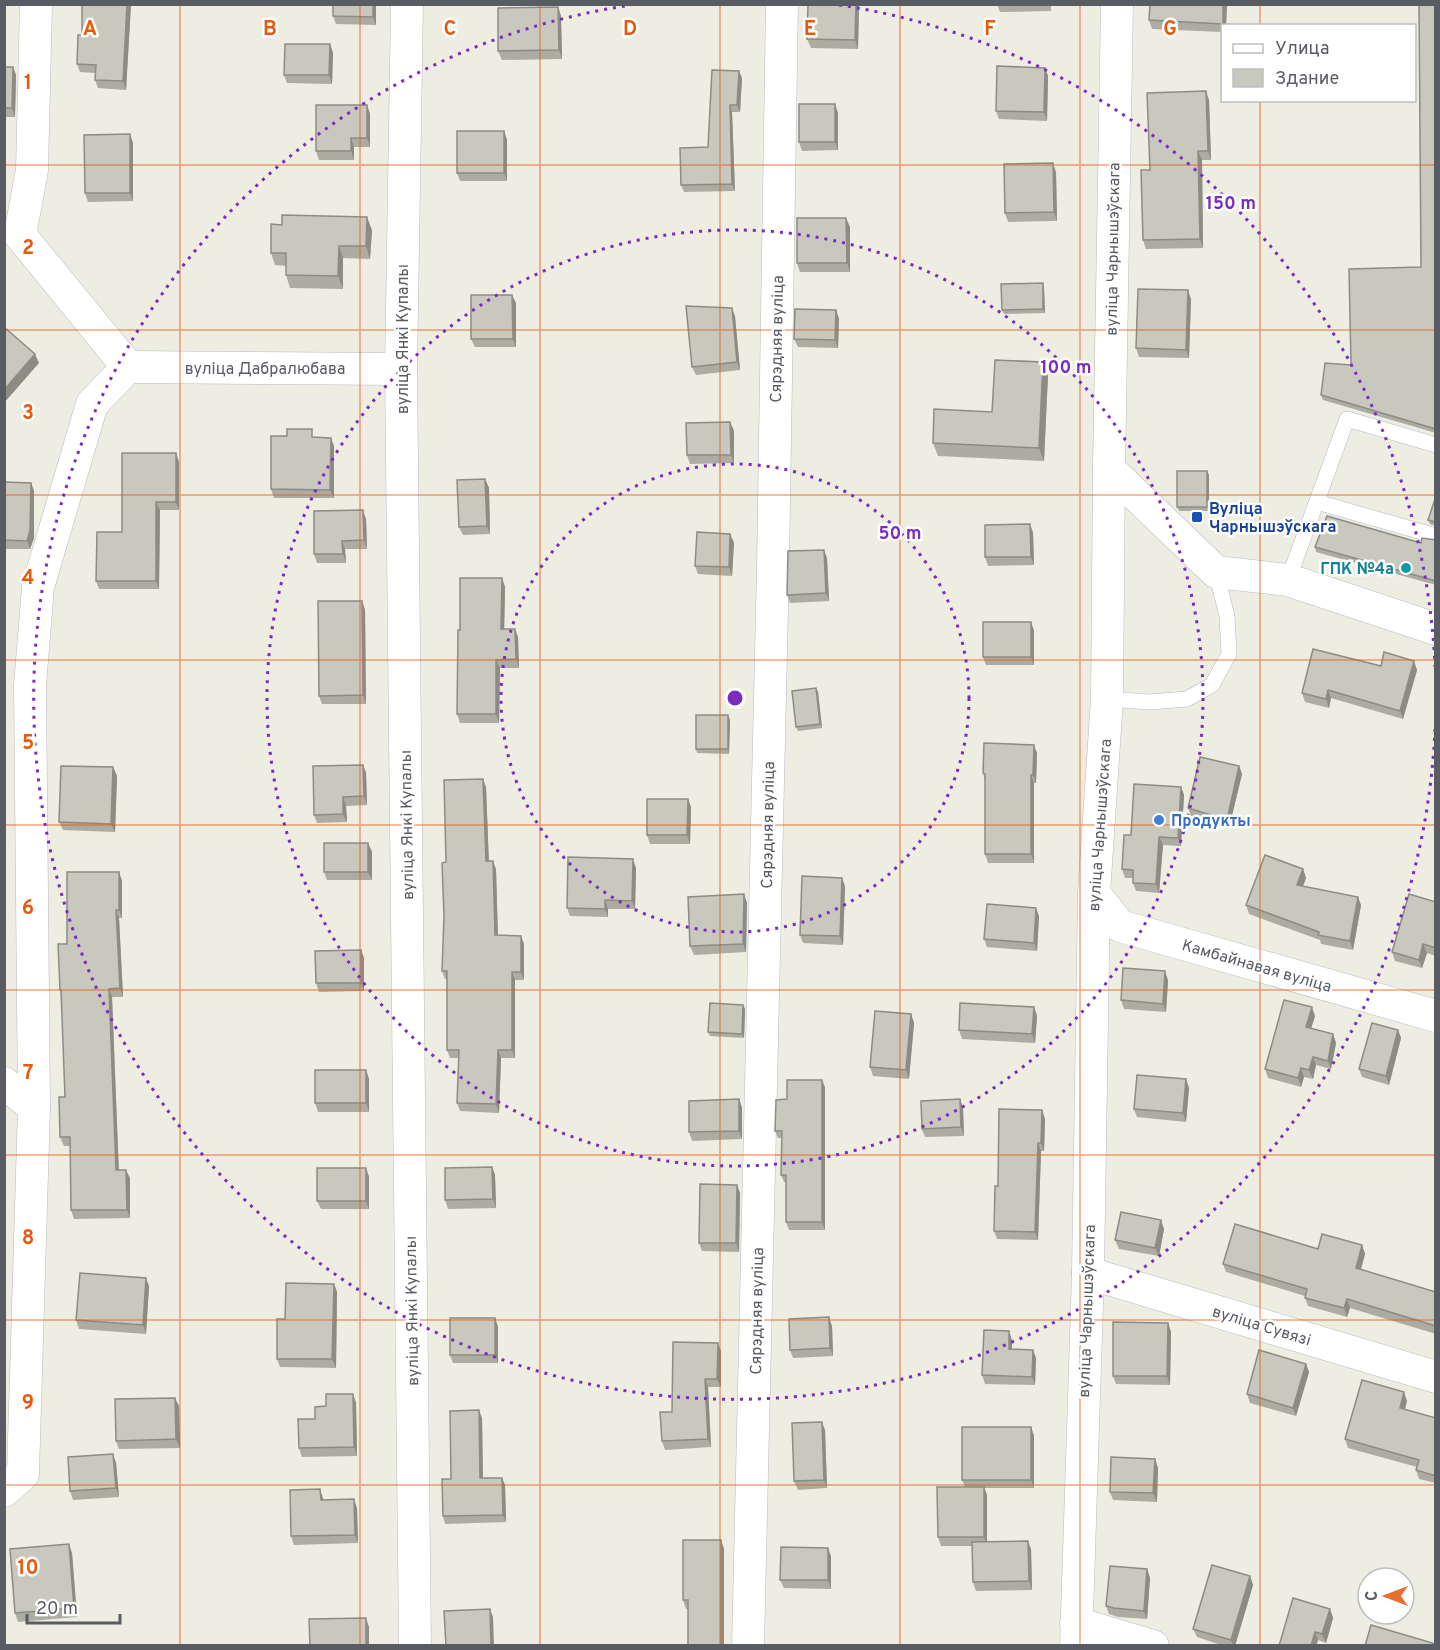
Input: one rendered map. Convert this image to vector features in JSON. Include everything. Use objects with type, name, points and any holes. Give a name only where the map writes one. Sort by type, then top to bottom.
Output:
[{"type":"street","points":[[4,1491],[23,1474],[34,1107],[30,685],[38,588],[92,404],[128,367],[12,228],[32,170],[36,4]]},
{"type":"street","name":"вуліца Янкі Купалы","points":[[407,4],[401,369],[415,1646]]},
{"type":"street","name":"Сярэдняя вуліца","points":[[748,1646],[773,566],[782,4]]},
{"type":"street","name":"вуліца Чарнышэўскага","points":[[1076,1634],[1088,1273],[1094,893],[1107,699],[1117,4]]},
{"type":"street","name":"вуліца Дабралюбава","points":[[128,367],[401,369]]},
{"type":"street","points":[[1109,469],[1216,572],[1288,580],[1436,629]]},
{"type":"street","points":[[4,666],[30,685]]},
{"type":"street","name":"Камбайнавая вуліца","points":[[1094,893],[1120,926],[1436,1016]]},
{"type":"street","points":[[4,1083],[34,1107]]},
{"type":"street","name":"вуліца Сувязі","points":[[1088,1273],[1436,1377]]},
{"type":"street","points":[[1076,1634],[1153,1646]]},
{"type":"lane","points":[[1288,580],[1347,419],[1436,445]]},
{"type":"lane","points":[[1317,502],[1436,536]]},
{"type":"lane","points":[[1107,699],[1150,702],[1187,699],[1212,685],[1229,654],[1227,616],[1216,572]]},
{"type":"building","points":[[82,4],[127,4],[123,81],[95,80],[96,65],[77,64],[78,35],[82,35]]},
{"type":"building","points":[[333,4],[373,4],[373,17],[333,16]]},
{"type":"building","points":[[808,4],[856,4],[855,40],[807,39]]},
{"type":"building","points":[[1150,4],[1223,4],[1223,24],[1149,20]]},
{"type":"building","points":[[1419,4],[1436,4],[1436,429],[1321,395],[1325,363],[1351,365],[1349,269],[1421,267]]},
{"type":"building","points":[[558,7],[559,50],[498,51],[498,8]]},
{"type":"building","points":[[285,44],[330,44],[329,75],[284,75]]},
{"type":"building","points":[[997,66],[1045,68],[1044,112],[996,111]]},
{"type":"building","points":[[4,67],[13,67],[12,108],[4,108]]},
{"type":"building","points":[[712,70],[739,71],[737,105],[730,105],[732,184],[681,185],[680,148],[708,147]]},
{"type":"building","points":[[1206,91],[1208,151],[1198,151],[1200,239],[1143,240],[1141,170],[1150,170],[1147,93]]},
{"type":"building","points":[[799,104],[835,104],[835,142],[799,142]]},
{"type":"building","points":[[316,105],[367,105],[367,138],[351,138],[351,151],[316,151]]},
{"type":"building","points":[[457,131],[504,131],[504,173],[457,173]]},
{"type":"building","points":[[130,134],[130,193],[85,193],[84,135]]},
{"type":"building","points":[[1053,163],[1054,212],[1005,213],[1004,164]]},
{"type":"building","points":[[282,215],[367,217],[366,246],[339,246],[338,276],[286,275],[286,253],[271,253],[271,224],[282,225]]},
{"type":"building","points":[[797,218],[846,218],[847,263],[797,263]]},
{"type":"building","points":[[1043,283],[1043,309],[1002,310],[1001,284]]},
{"type":"building","points":[[1138,289],[1188,290],[1186,350],[1136,348]]},
{"type":"building","points":[[471,295],[512,295],[513,339],[471,339]]},
{"type":"building","points":[[686,306],[732,308],[737,362],[692,367]]},
{"type":"building","points":[[795,309],[836,310],[835,340],[794,339]]},
{"type":"building","points":[[4,327],[35,354],[4,390]]},
{"type":"building","points":[[995,360],[1043,362],[1039,448],[933,443],[934,409],[992,412]]},
{"type":"building","points":[[730,422],[731,455],[687,455],[686,423]]},
{"type":"building","points":[[287,429],[312,429],[312,437],[331,438],[330,490],[271,489],[271,436],[287,436]]},
{"type":"building","points":[[122,453],[176,453],[176,502],[156,502],[156,581],[96,581],[97,532],[122,532]]},
{"type":"building","points":[[1177,471],[1207,471],[1207,507],[1177,507]]},
{"type":"building","points":[[485,479],[487,526],[459,527],[457,480]]},
{"type":"building","points":[[4,482],[31,483],[30,530],[27,541],[4,540]]},
{"type":"building","points":[[1436,496],[1436,522],[1428,520]]},
{"type":"building","points":[[363,510],[364,540],[342,541],[343,554],[314,554],[314,511]]},
{"type":"building","name":"ГПК №4а","points":[[1327,516],[1421,543],[1422,538],[1436,540],[1436,581],[1315,547]]},
{"type":"building","points":[[1030,524],[1031,557],[985,557],[985,525]]},
{"type":"building","points":[[697,532],[730,534],[729,567],[695,566]]},
{"type":"building","points":[[824,550],[826,593],[787,595],[788,551]]},
{"type":"building","points":[[460,578],[502,578],[501,629],[515,629],[516,659],[496,660],[496,714],[457,714]]},
{"type":"building","points":[[318,601],[362,601],[363,695],[319,696]]},
{"type":"building","points":[[983,622],[1031,622],[1031,657],[983,657]]},
{"type":"building","points":[[1313,649],[1381,666],[1384,652],[1414,661],[1400,711],[1328,690],[1326,699],[1302,693]]},
{"type":"building","points":[[816,688],[820,724],[796,727],[792,691]]},
{"type":"building","points":[[696,715],[728,715],[728,749],[696,749]]},
{"type":"building","points":[[984,743],[1034,745],[1033,775],[1031,775],[1031,854],[985,854]]},
{"type":"building","points":[[1200,757],[1239,766],[1227,820],[1188,808]]},
{"type":"building","points":[[363,765],[364,796],[343,797],[343,814],[314,815],[313,766]]},
{"type":"building","points":[[61,766],[113,767],[111,824],[59,822]]},
{"type":"building","points":[[483,779],[486,861],[493,861],[495,935],[521,936],[521,972],[512,972],[512,1050],[498,1050],[496,1104],[457,1103],[459,1050],[447,1050],[447,971],[442,971],[444,916],[442,863],[446,862],[444,780]]},
{"type":"building","points":[[1134,784],[1181,787],[1178,838],[1159,837],[1156,884],[1133,883],[1133,870],[1122,869],[1124,835],[1131,835]]},
{"type":"building","points":[[647,799],[688,799],[687,835],[647,835]]},
{"type":"building","points":[[324,843],[368,843],[368,872],[324,872]]},
{"type":"building","points":[[1265,855],[1303,869],[1297,885],[1358,897],[1350,941],[1318,935],[1319,932],[1246,905]]},
{"type":"building","points":[[568,857],[633,859],[632,901],[605,900],[605,909],[567,908]]},
{"type":"building","points":[[67,872],[119,872],[119,910],[116,910],[120,988],[109,989],[116,1170],[126,1170],[127,1210],[71,1210],[70,1137],[60,1137],[59,1097],[65,1097],[58,944],[67,944]]},
{"type":"building","points":[[802,876],[842,878],[840,936],[800,935]]},
{"type":"building","points":[[744,894],[743,944],[690,946],[688,897]]},
{"type":"building","points":[[1409,894],[1436,902],[1436,948],[1423,944],[1419,960],[1392,952]]},
{"type":"building","points":[[987,904],[1036,908],[1034,943],[984,939]]},
{"type":"building","points":[[361,950],[361,983],[316,983],[315,951]]},
{"type":"building","points":[[1123,968],[1165,971],[1163,1004],[1121,1000]]},
{"type":"building","points":[[1284,1000],[1312,1007],[1306,1027],[1333,1034],[1328,1061],[1313,1057],[1309,1070],[1301,1068],[1298,1078],[1265,1069]]},
{"type":"building","points":[[710,1003],[743,1005],[742,1034],[708,1032]]},
{"type":"building","points":[[960,1003],[1034,1007],[1032,1034],[959,1030]]},
{"type":"building","points":[[875,1011],[911,1014],[906,1070],[870,1067]]},
{"type":"building","points":[[1372,1023],[1398,1030],[1386,1076],[1359,1069]]},
{"type":"building","points":[[315,1070],[366,1070],[366,1103],[315,1103]]},
{"type":"building","points":[[1137,1075],[1186,1079],[1183,1113],[1134,1109]]},
{"type":"building","points":[[787,1080],[822,1080],[822,1222],[786,1222],[786,1175],[781,1175],[782,1131],[775,1131],[776,1100],[787,1099]]},
{"type":"building","points":[[739,1099],[739,1131],[689,1132],[689,1101]]},
{"type":"building","points":[[960,1099],[961,1127],[922,1129],[921,1101]]},
{"type":"building","points":[[999,1109],[1042,1110],[1041,1143],[1038,1143],[1035,1232],[994,1231],[995,1186],[998,1186]]},
{"type":"building","points":[[492,1167],[493,1199],[445,1200],[445,1168]]},
{"type":"building","points":[[317,1168],[366,1168],[366,1201],[317,1201]]},
{"type":"building","points":[[700,1184],[737,1185],[736,1243],[699,1243]]},
{"type":"building","points":[[1121,1212],[1161,1220],[1155,1248],[1115,1240]]},
{"type":"building","points":[[1235,1224],[1318,1249],[1322,1234],[1362,1245],[1356,1268],[1436,1292],[1436,1326],[1347,1299],[1344,1308],[1305,1298],[1307,1289],[1223,1264]]},
{"type":"building","points":[[80,1273],[146,1278],[143,1325],[76,1320]]},
{"type":"building","points":[[286,1283],[334,1284],[332,1359],[277,1359],[277,1319],[285,1319]]},
{"type":"building","points":[[829,1317],[830,1348],[790,1350],[789,1319]]},
{"type":"building","points":[[450,1318],[495,1318],[495,1355],[450,1355]]},
{"type":"building","points":[[1113,1322],[1168,1323],[1167,1376],[1113,1376]]},
{"type":"building","points":[[984,1330],[1009,1331],[1009,1349],[1033,1350],[1032,1377],[982,1375]]},
{"type":"building","points":[[673,1342],[718,1343],[717,1379],[705,1379],[708,1439],[662,1441],[660,1412],[672,1412]]},
{"type":"building","points":[[1259,1350],[1306,1364],[1293,1408],[1247,1394]]},
{"type":"building","points":[[1362,1380],[1404,1392],[1400,1408],[1436,1418],[1436,1476],[1416,1470],[1419,1460],[1345,1439]]},
{"type":"building","points":[[326,1394],[353,1394],[354,1447],[299,1448],[298,1419],[315,1419],[315,1407],[326,1406]]},
{"type":"building","points":[[175,1398],[176,1439],[116,1441],[115,1399]]},
{"type":"building","points":[[479,1410],[480,1478],[502,1478],[503,1515],[443,1516],[442,1479],[451,1479],[450,1411]]},
{"type":"building","points":[[822,1422],[824,1480],[794,1481],[792,1423]]},
{"type":"building","points":[[962,1427],[1031,1427],[1031,1480],[962,1480]]},
{"type":"building","points":[[113,1454],[116,1488],[70,1491],[68,1457]]},
{"type":"building","points":[[1111,1457],[1155,1459],[1153,1493],[1110,1492]]},
{"type":"building","points":[[937,1487],[984,1487],[984,1537],[938,1537]]},
{"type":"building","points":[[320,1489],[321,1500],[354,1499],[355,1535],[291,1536],[290,1490]]},
{"type":"building","points":[[683,1540],[721,1540],[721,1646],[688,1646],[688,1600],[683,1600]]},
{"type":"building","points":[[1028,1541],[1029,1581],[973,1582],[972,1542]]},
{"type":"building","points":[[69,1544],[74,1608],[15,1613],[10,1549]]},
{"type":"building","points":[[781,1547],[828,1548],[828,1580],[780,1580]]},
{"type":"building","points":[[1212,1565],[1250,1576],[1231,1640],[1193,1629]]},
{"type":"building","points":[[1110,1566],[1147,1569],[1144,1611],[1106,1606]]},
{"type":"building","points":[[1293,1598],[1330,1609],[1322,1634],[1315,1632],[1311,1646],[1279,1646]]},
{"type":"building","points":[[490,1609],[491,1646],[446,1646],[444,1611]]},
{"type":"building","points":[[366,1618],[366,1646],[310,1646],[309,1619]]},
{"type":"building","points":[[1371,1626],[1436,1644],[1436,1646],[1365,1646]]},
{"type":"place","name":"Вуліца Чарнышэўскага","points":[[1197,517]]},
{"type":"place","name":"ГПК №4а","points":[[1406,568]]},
{"type":"place","name":"Продукты","points":[[1159,820]]}]
